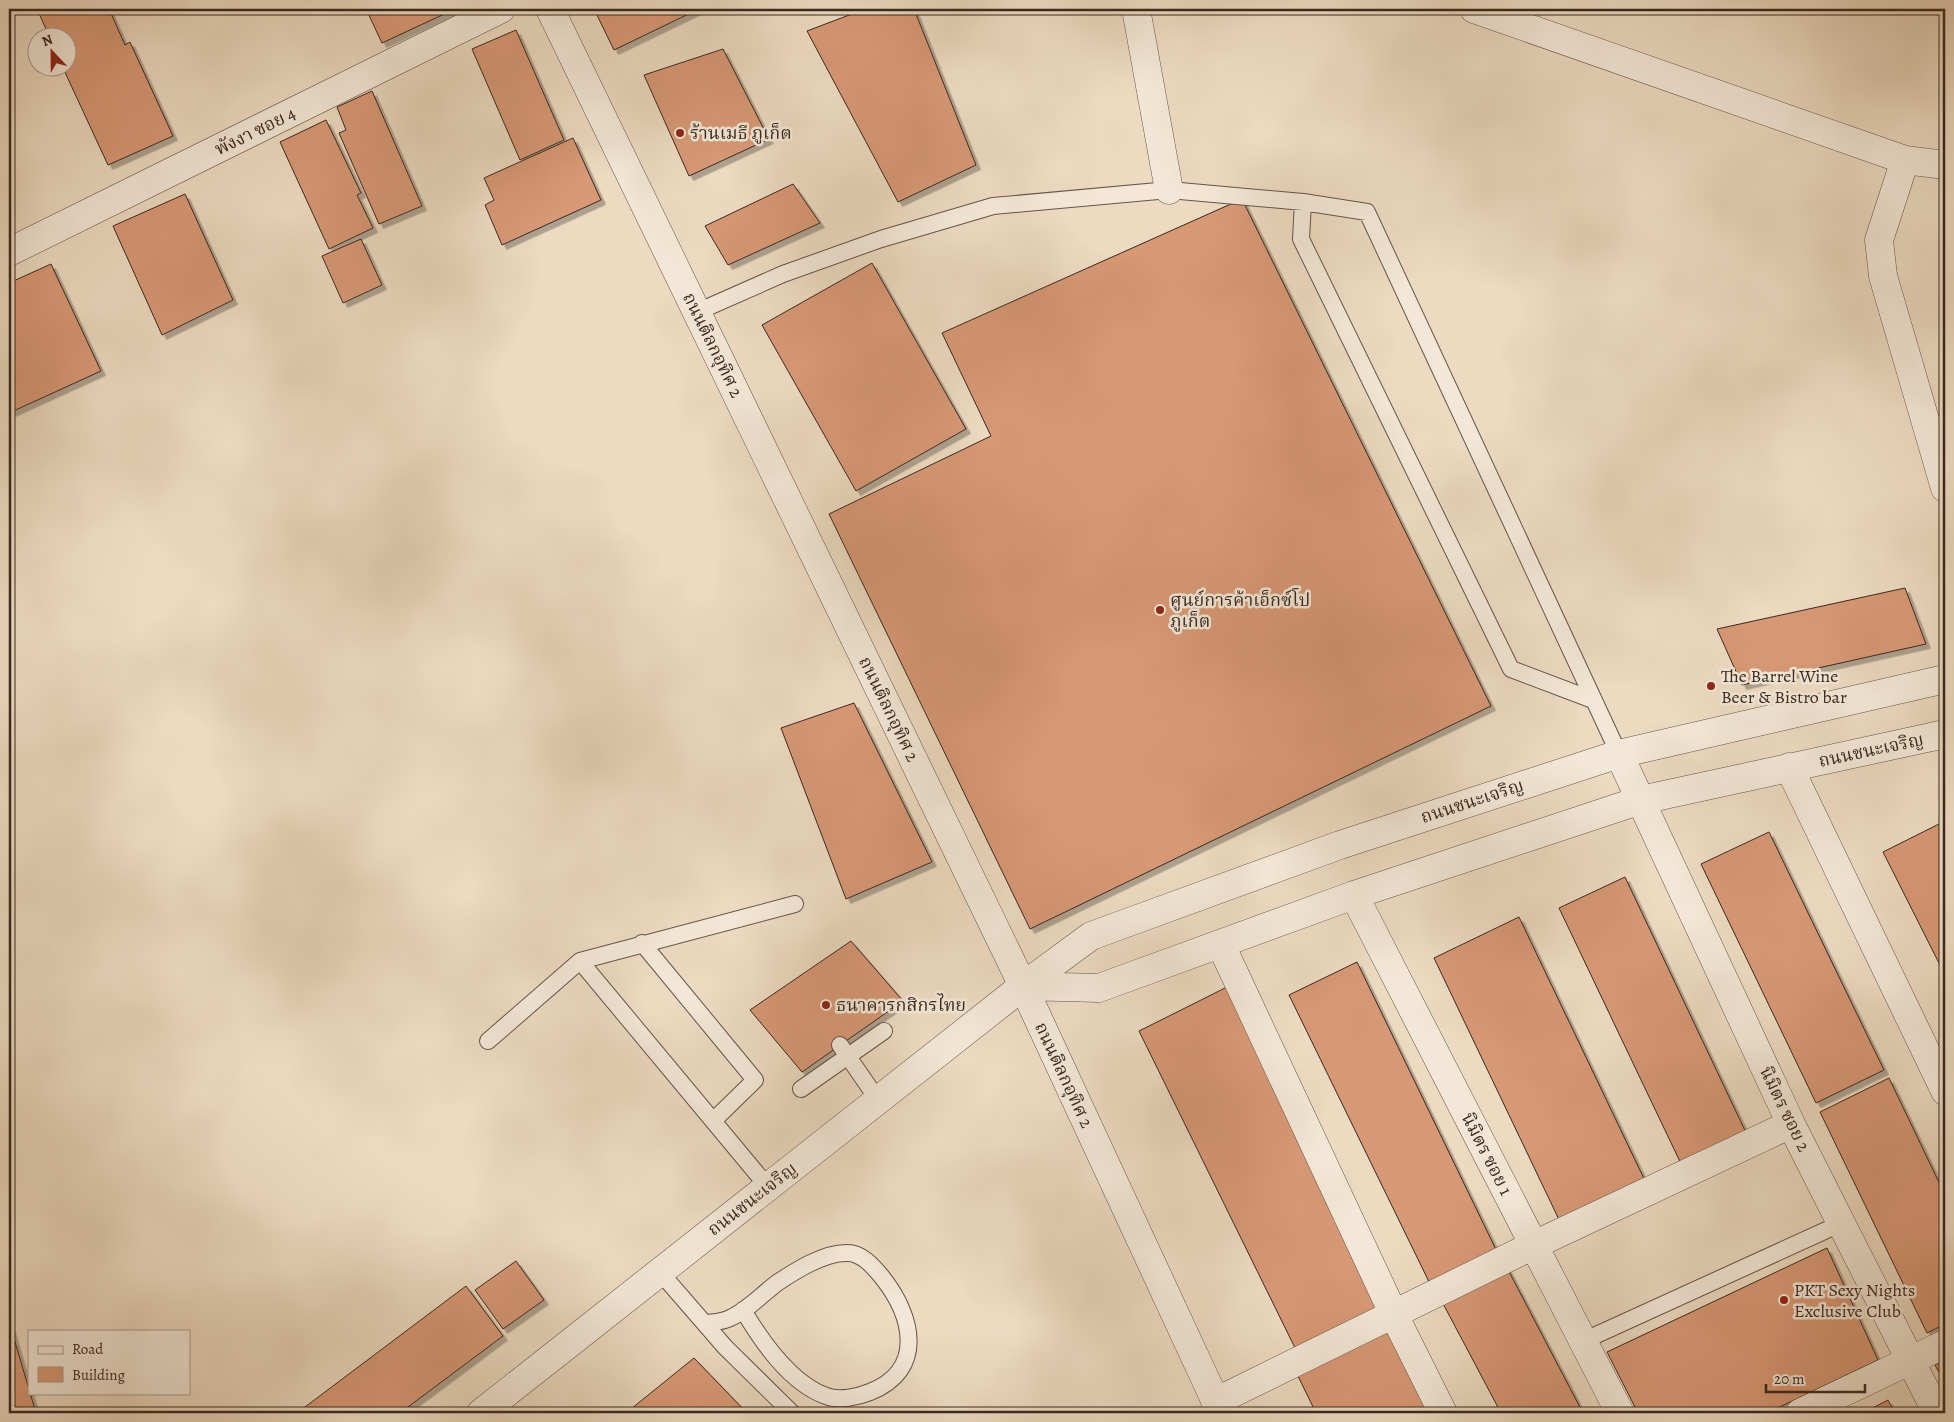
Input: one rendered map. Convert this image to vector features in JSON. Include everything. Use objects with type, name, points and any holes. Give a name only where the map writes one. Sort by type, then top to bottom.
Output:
[{"type":"street","name":"พังงา ซอย 4","points":[[9,252],[501,9]]},
{"type":"street","name":"ถนนติลกอุทิศ 2","points":[[550,9],[1023,986],[1218,1407]]},
{"type":"street","points":[[1136,9],[1169,190]]},
{"type":"street","points":[[1474,9],[1905,160],[1945,165]]},
{"type":"street","points":[[1905,160],[1879,240],[1883,276],[1945,488]]},
{"type":"street","name":"ถนนชนะเจริญ","points":[[481,1413],[1023,986],[1091,936],[1340,844],[1619,754],[1945,679]]},
{"type":"street","name":"ถนนชนะเจริญ","points":[[1023,986],[1099,988],[1354,895],[1641,800],[1789,767],[1943,738]]},
{"type":"street","name":"นิมิตร ซอย 2","points":[[1619,754],[1791,1124],[1937,1413]]},
{"type":"street","points":[[1789,767],[1945,1091]]},
{"type":"street","name":"นิมิตร ซอย 1","points":[[1354,895],[1620,1413]]},
{"type":"street","points":[[1221,945],[1394,1315],[1443,1413]]},
{"type":"street","points":[[1218,1407],[1394,1315],[1534,1245],[1791,1124]]},
{"type":"street","points":[[1800,1413],[1945,1344]]},
{"type":"lane","points":[[697,312],[783,274],[881,239],[993,206],[1169,190],[1303,202],[1367,212],[1619,754]]},
{"type":"lane","points":[[1303,202],[1301,239],[1511,669],[1593,700]]},
{"type":"lane","points":[[488,1041],[580,961],[642,943],[795,904]]},
{"type":"lane","points":[[642,943],[755,1080],[713,1121]]},
{"type":"lane","points":[[580,961],[768,1187]]},
{"type":"lane","points":[[801,1089],[844,1051],[884,1032]]},
{"type":"lane","points":[[844,1051],[878,1100]]},
{"type":"lane","points":[[1583,1341],[1842,1223]]},
{"type":"lane","points":[[706,1323],[728,1319],[794,1273],[836,1254],[848,1252],[864,1258],[891,1288],[910,1335],[910,1350],[903,1368],[894,1379],[864,1395],[834,1399],[807,1386],[789,1370],[753,1328],[743,1310]]},
{"type":"lane","points":[[660,1272],[706,1323],[725,1348],[792,1413]]},
{"type":"building","points":[[37,9],[109,9],[125,45],[130,42],[173,136],[108,165],[68,78],[78,78],[78,28],[46,28]]},
{"type":"building","points":[[366,9],[455,9],[382,43]]},
{"type":"building","points":[[594,9],[699,9],[614,50]]},
{"type":"building","points":[[865,9],[914,9],[976,165],[898,202],[807,31]]},
{"type":"building","points":[[516,30],[564,140],[520,160],[472,49]]},
{"type":"building","points":[[723,49],[769,139],[689,176],[644,75]]},
{"type":"building","points":[[372,91],[422,206],[379,224],[339,133],[346,130],[337,107]]},
{"type":"building","points":[[326,120],[361,193],[357,195],[373,228],[329,249],[280,142]]},
{"type":"building","points":[[573,138],[601,200],[502,245],[485,205],[494,200],[484,178]]},
{"type":"building","points":[[793,184],[820,223],[728,265],[705,226]]},
{"type":"building","points":[[185,194],[233,300],[162,335],[113,226]]},
{"type":"building","name":"ศูนย์การค้าเอ็กซ์โป ภูเก็ต","points":[[1242,199],[1491,706],[1030,929],[829,514],[991,436],[942,333]]},
{"type":"building","points":[[361,239],[382,285],[343,303],[322,256]]},
{"type":"building","points":[[872,263],[966,429],[856,491],[762,325]]},
{"type":"building","points":[[51,264],[101,371],[9,413],[9,283]]},
{"type":"building","points":[[1905,588],[1926,644],[1742,685],[1717,629]]},
{"type":"building","points":[[854,703],[932,862],[846,899],[781,728]]},
{"type":"building","points":[[1945,821],[1945,975],[1883,852]]},
{"type":"building","points":[[1769,832],[1884,1070],[1816,1103],[1701,864]]},
{"type":"building","points":[[1625,877],[1749,1139],[1684,1170],[1559,908]]},
{"type":"building","points":[[1519,917],[1648,1187],[1563,1228],[1434,958]]},
{"type":"building","name":"ธนาคารกสิกรไทย","points":[[851,941],[903,1001],[802,1072],[750,1010]]},
{"type":"building","points":[[1357,962],[1501,1260],[1434,1292],[1289,995]]},
{"type":"building","points":[[1231,985],[1390,1311],[1299,1356],[1139,1031]]},
{"type":"building","points":[[1889,1078],[1945,1195],[1945,1324],[1927,1333],[1820,1112]]},
{"type":"building","name":"PKT Sexy Nights Exclusive Club","points":[[1827,1248],[1878,1360],[1767,1413],[1638,1413],[1607,1352]]},
{"type":"building","points":[[516,1261],[544,1300],[503,1329],[475,1290]]},
{"type":"building","points":[[1504,1262],[1583,1413],[1501,1413],[1439,1296]]},
{"type":"building","points":[[466,1286],[503,1336],[400,1413],[297,1413]]},
{"type":"building","points":[[1396,1324],[1438,1413],[1316,1413],[1296,1372]]},
{"type":"building","points":[[10,1325],[28,1386],[28,1394],[30,1394],[36,1413],[9,1413]]},
{"type":"building","points":[[694,1358],[747,1413],[626,1413]]},
{"type":"building","points":[[1945,1360],[1945,1384],[1935,1365]]},
{"type":"building","points":[[1888,1400],[1895,1413],[1863,1413]]},
{"type":"place","name":"ร้านเมธี ภูเก็ต","points":[[680,133]]},
{"type":"place","name":"ศูนย์การค้าเอ็กซ์โป ภูเก็ต","points":[[1160,610]]},
{"type":"place","name":"The Barrel Wine Beer & Bistro bar","points":[[1711,686]]},
{"type":"place","name":"ธนาคารกสิกรไทย","points":[[826,1005]]},
{"type":"place","name":"PKT Sexy Nights Exclusive Club","points":[[1784,1300]]}]
